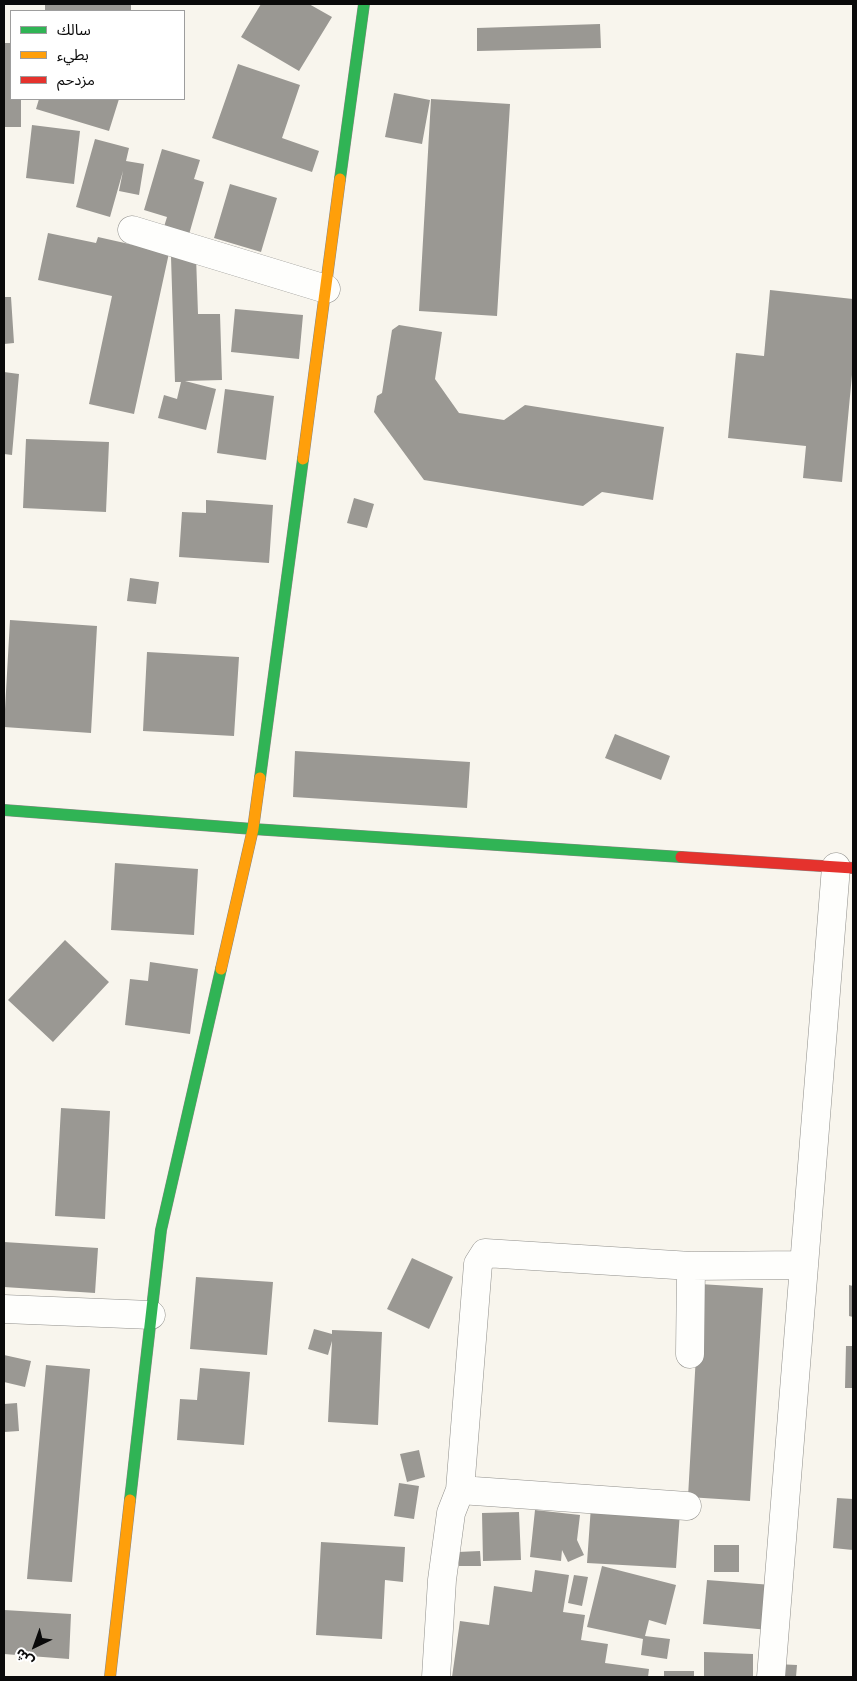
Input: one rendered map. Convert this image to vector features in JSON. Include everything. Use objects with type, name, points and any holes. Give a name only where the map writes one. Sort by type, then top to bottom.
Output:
[{"type":"street","points":[[110,1677],[161,1230],[253,830],[364,4]]},
{"type":"street","points":[[132,230],[326,289]]},
{"type":"street","points":[[4,810],[253,830],[845,868],[803,1265],[771,1677]]},
{"type":"street","points":[[436,1677],[442,1580],[451,1513],[460,1490],[478,1264],[485,1253],[691,1266],[803,1265]]},
{"type":"street","points":[[690,1354],[691,1266]]},
{"type":"street","points":[[4,1309],[152,1315]]},
{"type":"street","points":[[460,1490],[687,1506]]},
{"type":"building","points":[[45,4],[131,4],[131,10],[45,10]]},
{"type":"building","points":[[261,4],[309,4],[332,17],[299,71],[241,37]]},
{"type":"building","points":[[600,24],[601,48],[477,51],[477,28]]},
{"type":"building","points":[[4,43],[10,43],[10,100],[21,100],[21,127],[4,127]]},
{"type":"building","points":[[238,64],[300,85],[282,138],[319,151],[312,172],[212,138]]},
{"type":"building","points":[[394,93],[430,100],[422,144],[385,137]]},
{"type":"building","points":[[431,99],[510,104],[497,316],[419,311]]},
{"type":"building","points":[[39,100],[119,100],[109,131],[36,109]]},
{"type":"building","points":[[32,125],[80,131],[74,184],[26,178]]},
{"type":"building","points":[[95,139],[129,148],[126,161],[144,164],[139,195],[119,191],[123,171],[110,217],[76,207]]},
{"type":"building","points":[[162,149],[200,160],[194,179],[204,182],[188,238],[163,230],[167,217],[144,210]]},
{"type":"building","points":[[230,184],[277,198],[261,252],[214,238]]},
{"type":"building","points":[[48,233],[96,243],[98,237],[169,253],[134,414],[89,404],[112,296],[38,280]]},
{"type":"building","points":[[196,256],[198,314],[220,314],[222,380],[185,381],[216,389],[206,430],[158,418],[164,395],[177,399],[181,382],[175,382],[171,257]]},
{"type":"building","points":[[770,290],[853,299],[853,364],[842,482],[803,478],[806,446],[728,438],[736,353],[764,356]]},
{"type":"building","points":[[4,297],[11,297],[14,343],[4,344]]},
{"type":"building","points":[[235,309],[303,315],[299,359],[231,352]]},
{"type":"building","points":[[399,325],[442,332],[435,379],[459,413],[504,420],[525,405],[664,427],[653,500],[602,492],[583,506],[424,480],[374,412],[377,396],[382,393],[392,330]]},
{"type":"building","points":[[4,372],[19,374],[12,455],[4,454]]},
{"type":"building","points":[[225,389],[274,396],[266,460],[217,453]]},
{"type":"building","points":[[26,439],[109,442],[106,512],[23,508]]},
{"type":"building","points":[[354,498],[374,504],[367,528],[347,523]]},
{"type":"building","points":[[206,500],[273,505],[269,563],[179,557],[182,512],[206,513]]},
{"type":"building","points":[[130,578],[159,582],[156,604],[127,601]]},
{"type":"building","points":[[10,620],[97,626],[91,733],[4,727]]},
{"type":"building","points":[[147,652],[239,657],[234,736],[143,731]]},
{"type":"building","points":[[615,734],[670,756],[661,780],[605,758]]},
{"type":"building","points":[[295,751],[470,762],[467,808],[293,797]]},
{"type":"building","points":[[115,863],[198,869],[194,935],[111,930]]},
{"type":"building","points":[[65,940],[109,982],[53,1042],[8,1000]]},
{"type":"building","points":[[150,962],[198,969],[190,1034],[125,1025],[130,979],[148,981]]},
{"type":"building","points":[[61,1108],[110,1111],[105,1219],[55,1216]]},
{"type":"building","points":[[4,1242],[98,1248],[95,1293],[4,1287]]},
{"type":"building","points":[[412,1258],[453,1277],[429,1329],[387,1309]]},
{"type":"building","points":[[196,1277],[273,1282],[267,1355],[190,1349]]},
{"type":"building","points":[[700,1284],[763,1288],[750,1501],[688,1497]]},
{"type":"building","points":[[849,1285],[853,1286],[853,1317],[849,1316]]},
{"type":"building","points":[[314,1329],[332,1334],[332,1330],[382,1332],[378,1425],[328,1422],[332,1341],[328,1355],[308,1349]]},
{"type":"building","points":[[846,1346],[853,1346],[853,1388],[845,1388]]},
{"type":"building","points":[[4,1355],[31,1361],[25,1387],[4,1382]]},
{"type":"building","points":[[46,1365],[90,1369],[72,1582],[27,1579]]},
{"type":"building","points":[[200,1368],[250,1372],[244,1445],[177,1440],[180,1399],[197,1400]]},
{"type":"building","points":[[17,1403],[19,1431],[4,1432],[4,1404]]},
{"type":"building","points":[[419,1450],[425,1477],[407,1482],[400,1454]]},
{"type":"building","points":[[399,1483],[419,1486],[414,1519],[394,1516]]},
{"type":"building","points":[[837,1498],[853,1499],[853,1550],[833,1548]]},
{"type":"building","points":[[591,1506],[680,1512],[676,1568],[587,1563]]},
{"type":"building","points":[[535,1510],[580,1515],[577,1540],[584,1555],[568,1562],[562,1550],[561,1561],[530,1557]]},
{"type":"building","points":[[519,1512],[521,1560],[483,1561],[482,1513]]},
{"type":"building","points":[[321,1542],[405,1547],[403,1582],[385,1580],[382,1639],[316,1635]]},
{"type":"building","points":[[714,1545],[739,1545],[739,1572],[714,1572]]},
{"type":"building","points":[[480,1551],[481,1566],[459,1566],[458,1552]]},
{"type":"building","points":[[602,1566],[676,1585],[666,1625],[649,1620],[645,1636],[670,1639],[667,1659],[641,1655],[643,1639],[587,1627]]},
{"type":"building","points":[[535,1570],[569,1575],[563,1612],[585,1615],[581,1640],[608,1644],[605,1663],[649,1669],[648,1677],[452,1677],[460,1621],[489,1625],[494,1586],[532,1592]]},
{"type":"building","points":[[574,1575],[588,1577],[582,1606],[568,1603]]},
{"type":"building","points":[[707,1580],[772,1585],[769,1630],[703,1624]]},
{"type":"building","points":[[4,1610],[71,1614],[69,1659],[4,1654]]},
{"type":"building","points":[[704,1652],[753,1654],[753,1677],[704,1677]]},
{"type":"building","points":[[776,1664],[797,1665],[796,1677],[775,1677]]},
{"type":"building","points":[[664,1671],[694,1671],[694,1677],[664,1677]]},
{"type":"traffic: fast","points":[[340,179],[364,4]]},
{"type":"traffic: fast","points":[[260,778],[303,459]]},
{"type":"traffic: fast","points":[[4,810],[253,829],[681,857]]},
{"type":"traffic: fast","points":[[130,1500],[161,1230],[221,969]]},
{"type":"traffic: slow","points":[[303,459],[340,179]]},
{"type":"traffic: slow","points":[[221,969],[253,829],[260,778]]},
{"type":"traffic: slow","points":[[110,1677],[130,1500]]},
{"type":"traffic: jam","points":[[681,857],[853,868]]}]
